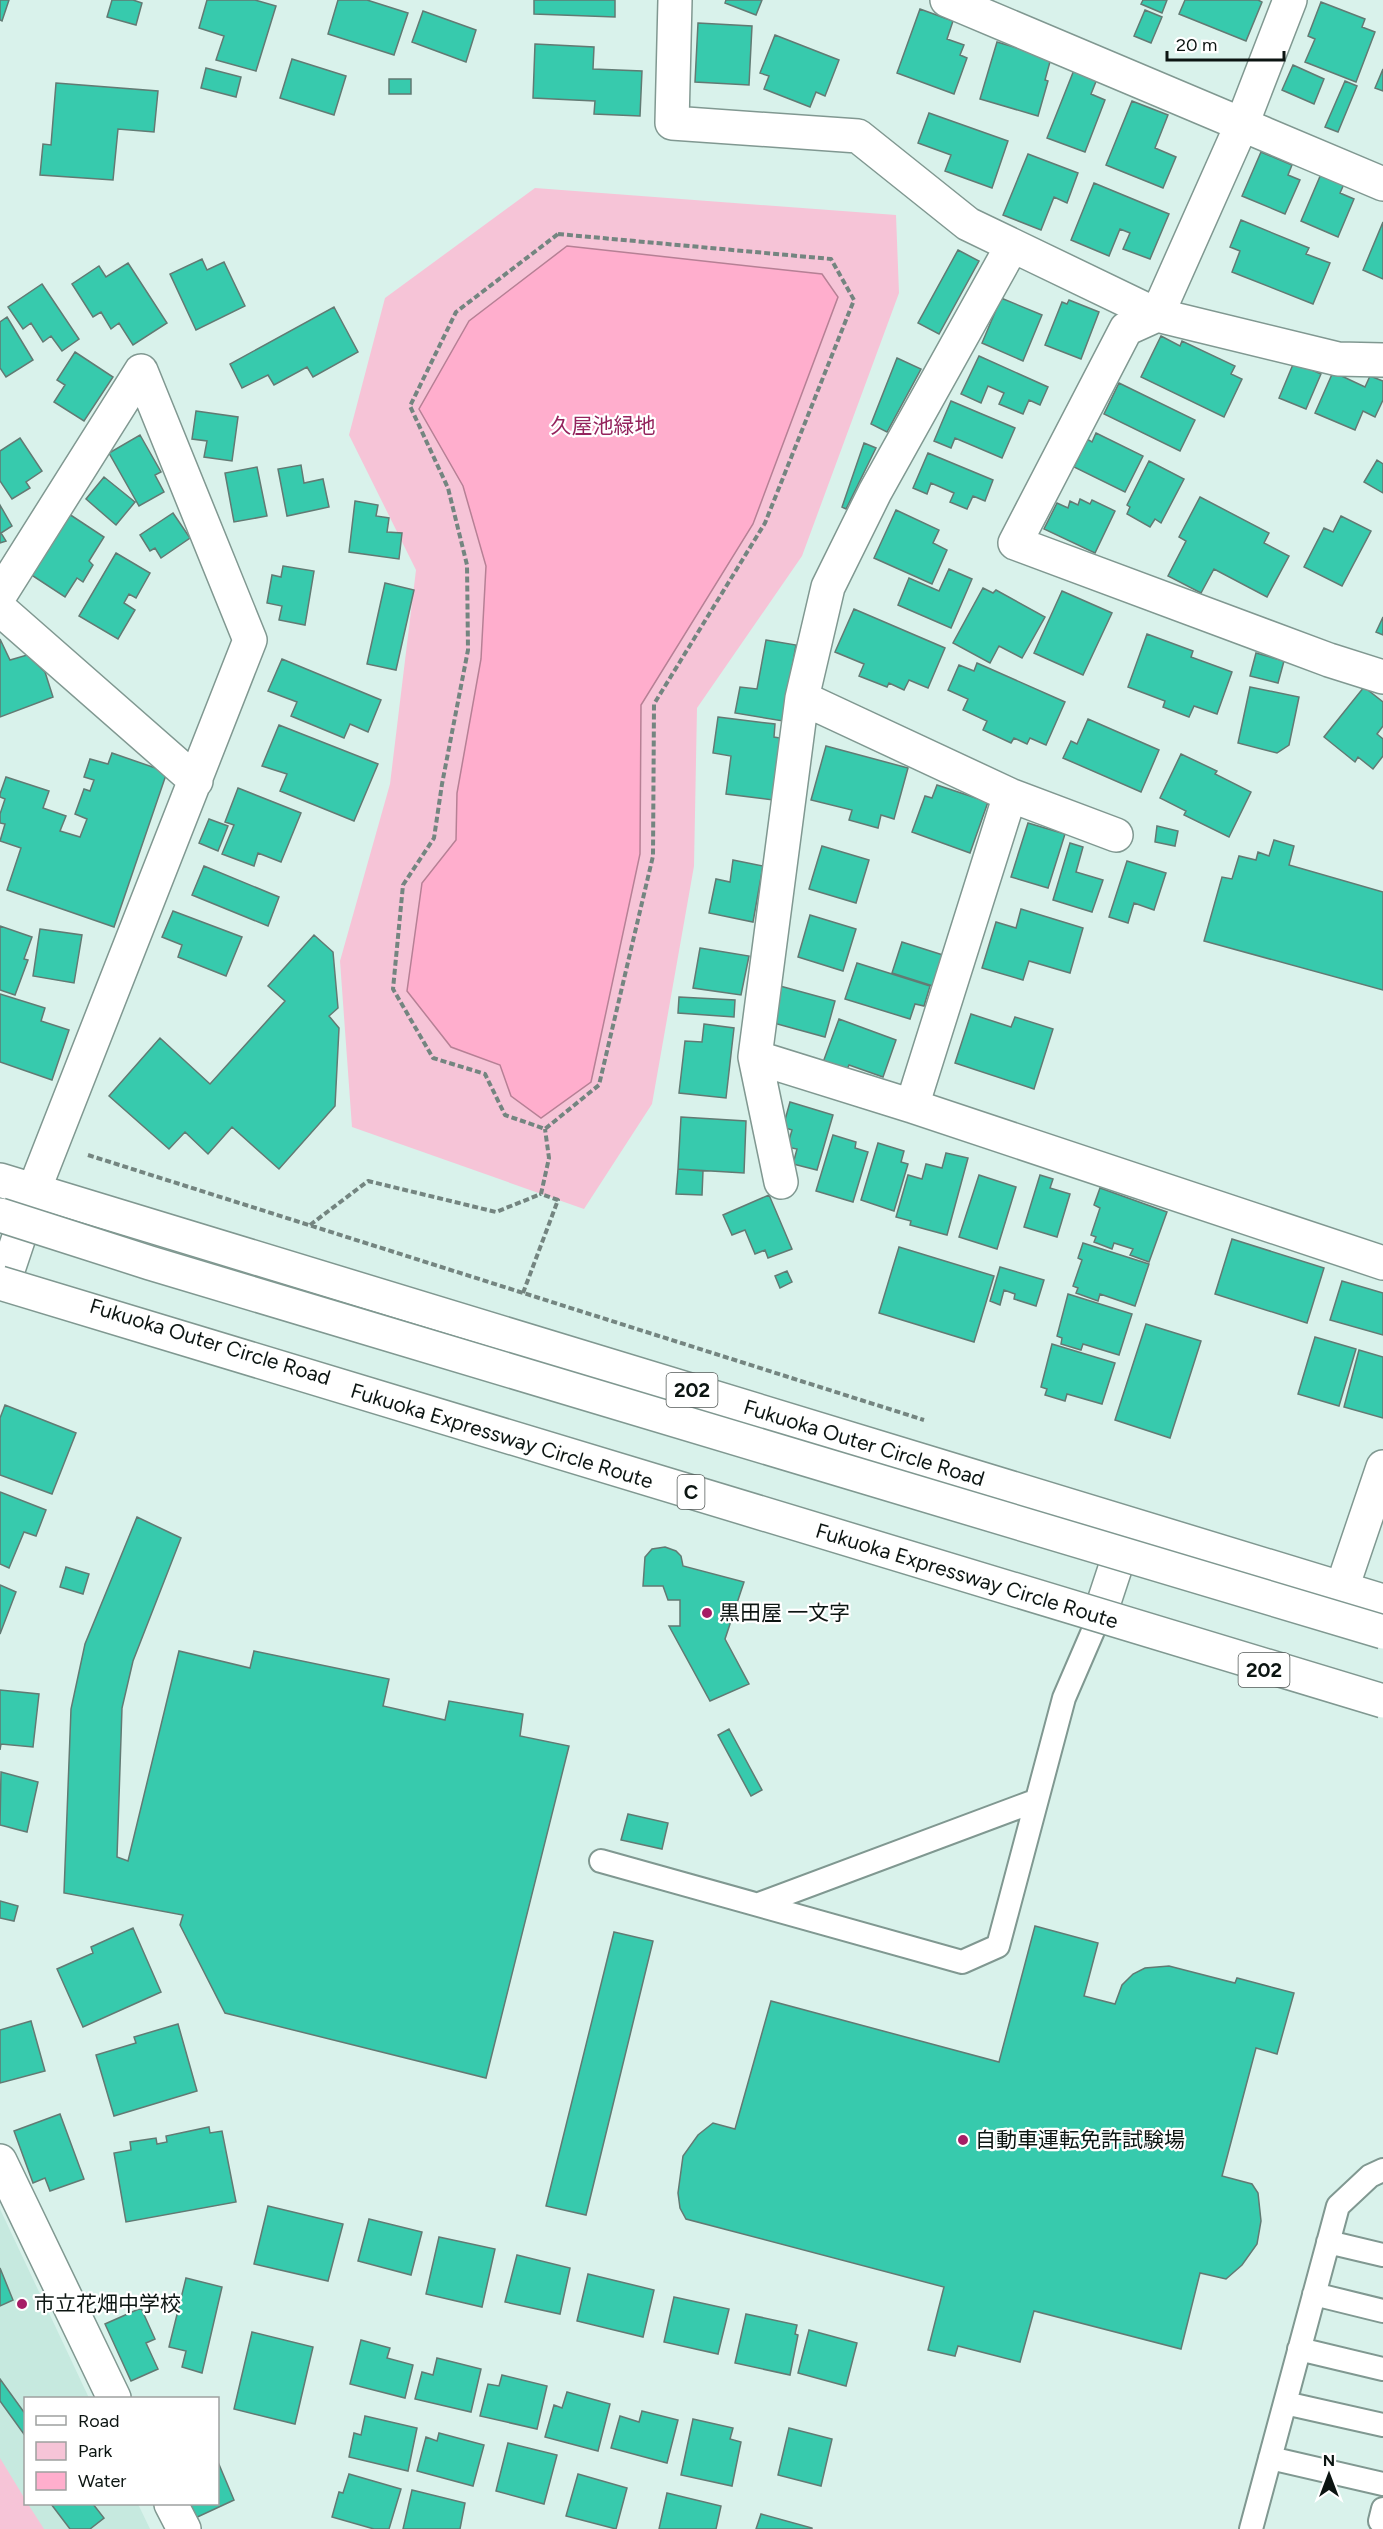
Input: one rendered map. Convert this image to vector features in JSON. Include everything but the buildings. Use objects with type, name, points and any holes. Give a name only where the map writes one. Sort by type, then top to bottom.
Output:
[{"type":"main road","points":[[675,0],[672,123],[858,136],[968,224],[1157,315],[1338,359],[1383,360]]},
{"type":"main road","points":[[947,0],[1383,184]]},
{"type":"main road","points":[[1290,0],[1242,124],[1157,315],[1126,328],[1015,543],[1329,660],[1383,677]]},
{"type":"main road","points":[[781,1182],[755,1057],[802,698],[828,587],[875,492],[1012,246]]},
{"type":"main road","points":[[0,595],[141,371],[250,640],[34,1190],[1,1283]]},
{"type":"main road","points":[[0,609],[196,781]]},
{"type":"main road","points":[[802,698],[1010,795],[1116,835]]},
{"type":"main road","points":[[912,1106],[1010,795]]},
{"type":"main road","points":[[755,1057],[912,1106],[1383,1263]]},
{"type":"main road","name":"Fukuoka Outer Circle Road","points":[[0,1180],[1383,1601]]},
{"type":"main road","points":[[0,1215],[184,1273],[1383,1632]]},
{"type":"main road","name":"Fukuoka Outer Circle Road","points":[[1,1283],[1099,1617],[1383,1708]]},
{"type":"main road","name":"Fukuoka Expressway Circle Route","points":[[1,1283],[1383,1701]]},
{"type":"main road","points":[[1342,1588],[1383,1467]]},
{"type":"main road","points":[[1099,1617],[1130,1524]]},
{"type":"main road","points":[[0,2161],[114,2397]]},
{"type":"main road","points":[[172,2505],[184,2529]]},
{"type":"lane","points":[[601,1860],[962,1962],[998,1946],[1064,1698],[1099,1617]]},
{"type":"lane","points":[[759,1904],[1035,1801]]},
{"type":"lane","points":[[1251,2529],[1338,2206],[1370,2176],[1383,2170]]},
{"type":"lane","points":[[1328,2242],[1382,2253]]},
{"type":"lane","points":[[1314,2294],[1383,2311]]},
{"type":"lane","points":[[1299,2349],[1383,2369]]},
{"type":"lane","points":[[1285,2403],[1383,2425]]},
{"type":"lane","points":[[1270,2458],[1383,2484]]},
{"type":"path","points":[[558,234],[831,259],[854,300],[774,502],[765,523],[654,704],[653,856],[599,1085],[545,1129],[506,1115],[485,1074],[433,1058],[393,990],[403,885],[434,838],[441,784],[468,650],[467,565],[447,488],[410,406],[456,312],[558,234]]},
{"type":"path","points":[[541,1194],[549,1158],[545,1129]]},
{"type":"path","points":[[52,1144],[933,1422]]},
{"type":"path","points":[[310,1226],[368,1181],[496,1212],[541,1194],[558,1200],[524,1293]]},
{"type":"shaded area","name":"市立花畑中学校","points":[[0,2209],[89,2397],[24,2397],[24,2505],[138,2505],[150,2529],[0,2529]]},
{"type":"green space","name":"久屋池緑地","points":[[535,188],[896,215],[899,293],[802,556],[697,708],[694,866],[652,1104],[584,1209],[352,1127],[340,961],[390,784],[416,570],[349,435],[385,298]]},
{"type":"green space","points":[[0,2458],[24,2497],[24,2505],[29,2505],[44,2529],[0,2529]]},
{"type":"water","points":[[567,246],[822,274],[838,297],[753,524],[641,705],[640,854],[591,1082],[541,1118],[511,1096],[500,1065],[451,1047],[407,991],[422,883],[456,840],[457,793],[481,659],[486,566],[463,486],[419,409],[469,321]]},
{"type":"place","name":"黒田屋 一文字","points":[[707,1613]]},
{"type":"place","name":"自動車運転免許試験場","points":[[963,2140]]},
{"type":"place","name":"市立花畑中学校","points":[[22,2304]]}]
